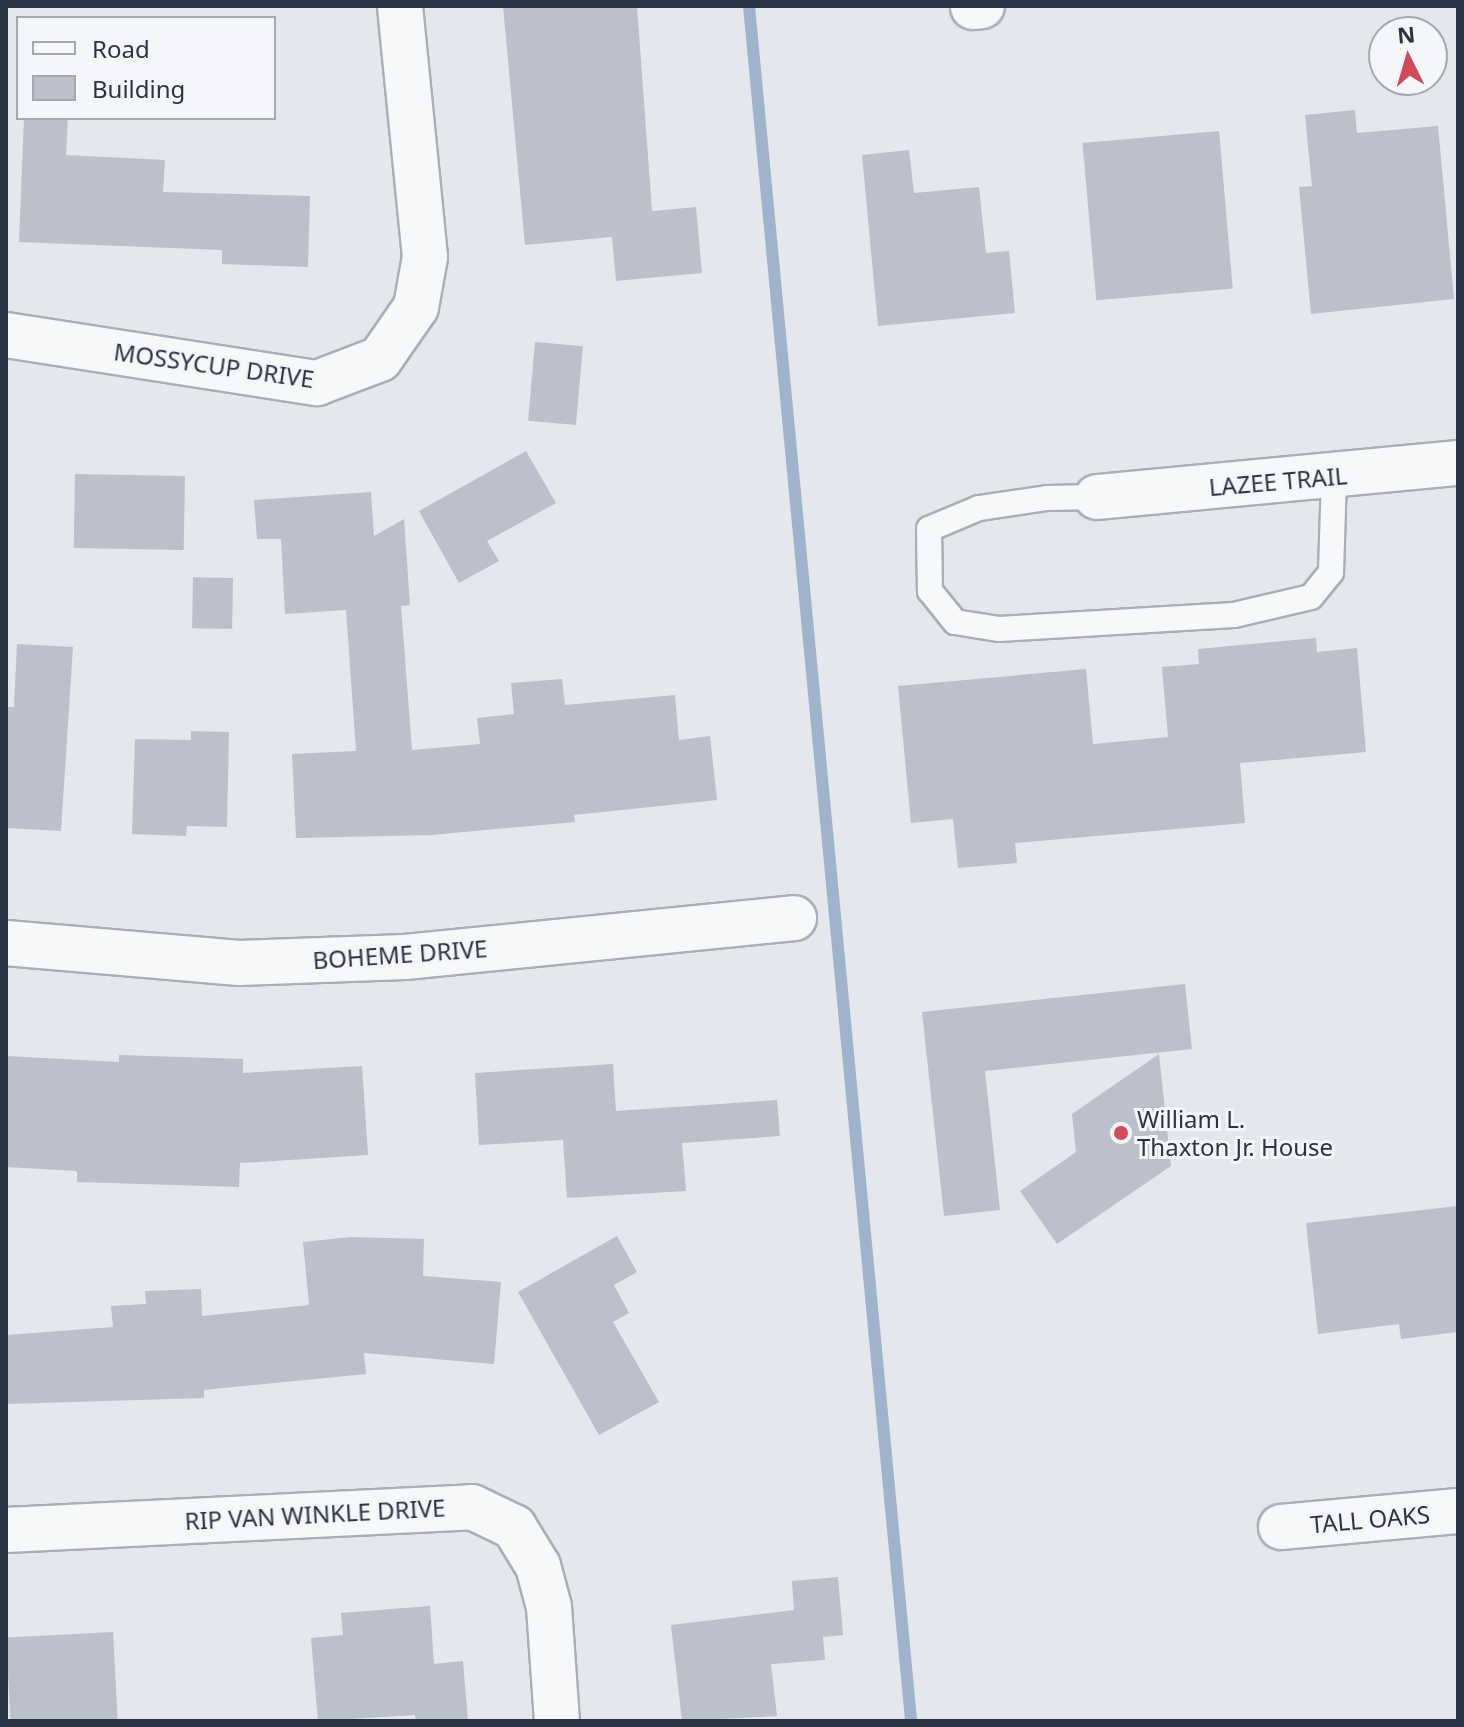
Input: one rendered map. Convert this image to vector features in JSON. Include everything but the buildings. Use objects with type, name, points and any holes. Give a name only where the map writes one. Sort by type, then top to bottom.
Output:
[{"type":"street","name":"MOSSYCUP DRIVE","points":[[6,335],[317,383],[380,359],[416,307],[425,257],[400,6]]},
{"type":"street","points":[[973,7],[982,6]]},
{"type":"street","name":"LAZEE TRAIL","points":[[1097,497],[1458,463]]},
{"type":"street","name":"BOHEME DRIVE","points":[[6,943],[239,963],[405,957],[794,918]]},
{"type":"street","name":"RIP VAN WINKLE DRIVE","points":[[6,1530],[472,1507],[514,1527],[538,1566],[549,1607],[557,1721]]},
{"type":"street","name":"TALL OAKS","points":[[1281,1527],[1458,1511]]},
{"type":"lane","points":[[1097,497],[1047,498],[979,508],[929,529],[930,591],[955,622],[999,629],[1234,615],[1311,597],[1331,572],[1334,475]]},
{"type":"waterway","points":[[749,6],[911,1721]]},
{"type":"place","name":"William L. Thaxton Jr. House","points":[[1121,1133]]}]
